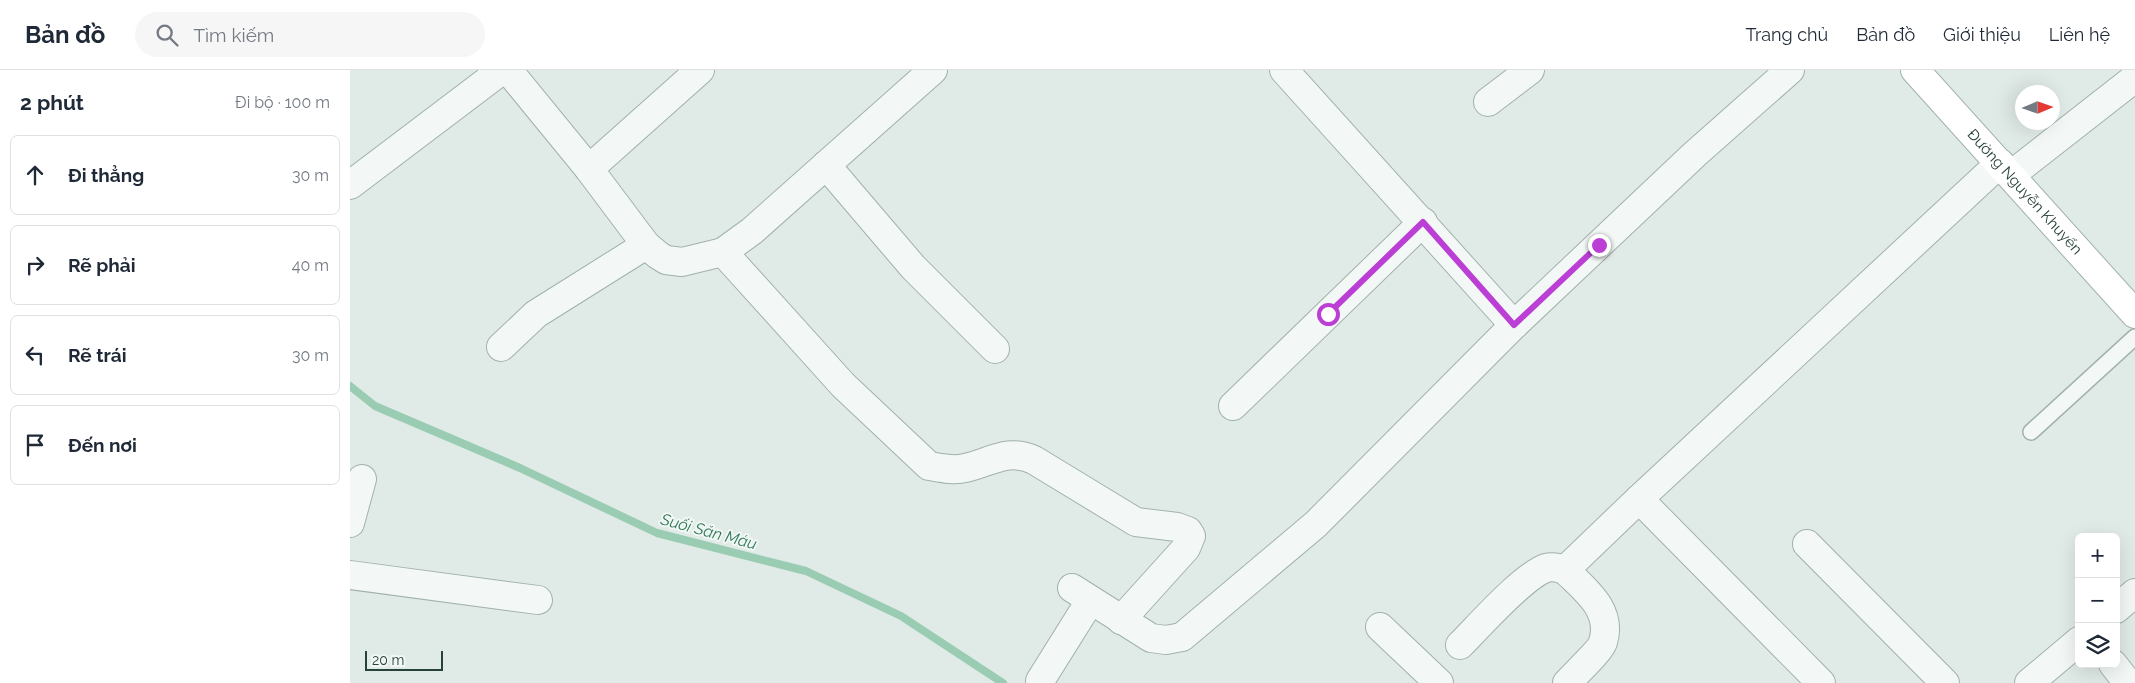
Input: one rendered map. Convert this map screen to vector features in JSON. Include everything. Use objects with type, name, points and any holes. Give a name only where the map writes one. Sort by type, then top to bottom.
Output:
[{"type":"street","points":[[350,185],[502,70]]},
{"type":"street","points":[[508,70],[590,168],[646,245],[666,260],[682,262],[723,252],[752,231],[934,70]]},
{"type":"street","points":[[590,168],[700,70]]},
{"type":"street","points":[[1284,70],[1514,325]]},
{"type":"street","points":[[1488,102],[1530,70]]},
{"type":"street","points":[[1040,681],[1081,594],[1151,638],[1166,640],[1182,637],[1316,524],[1514,325],[1695,154],[1790,70]]},
{"type":"street","name":"Đường Nguyễn Khuyến","points":[[1915,70],[2135,314]]},
{"type":"street","points":[[1565,570],[1639,499],[2006,169],[2135,78]]},
{"type":"street","points":[[826,165],[913,267],[995,348]]},
{"type":"street","points":[[1233,406],[1423,222]]},
{"type":"street","points":[[501,347],[536,314],[646,245]]},
{"type":"street","points":[[723,252],[843,385],[929,466],[944,469],[964,468],[1006,455],[1022,454],[1136,522],[1188,530],[1191,536],[1186,548],[1121,620]]},
{"type":"street","points":[[350,523],[362,479]]},
{"type":"street","points":[[1639,499],[1821,683]]},
{"type":"street","points":[[1807,544],[1945,683]]},
{"type":"street","points":[[1460,645],[1526,580],[1546,569],[1557,567],[1565,570],[1600,605],[1605,622],[1603,643],[1567,683]]},
{"type":"street","points":[[350,576],[538,600]]},
{"type":"street","points":[[2120,606],[2135,593]]},
{"type":"street","points":[[1380,627],[1439,683]]},
{"type":"street","points":[[2029,683],[2075,643]]},
{"type":"street","points":[[2116,668],[2128,683]]},
{"type":"lane","points":[[2031,432],[2135,337]]},
{"type":"waterway","name":"Suối Săn Máu","points":[[350,386],[375,406],[520,468],[657,533],[806,571],[901,616],[1003,683]]},
{"type":"route","points":[[1328,314],[1423,222],[1514,325],[1599,245]]}]
